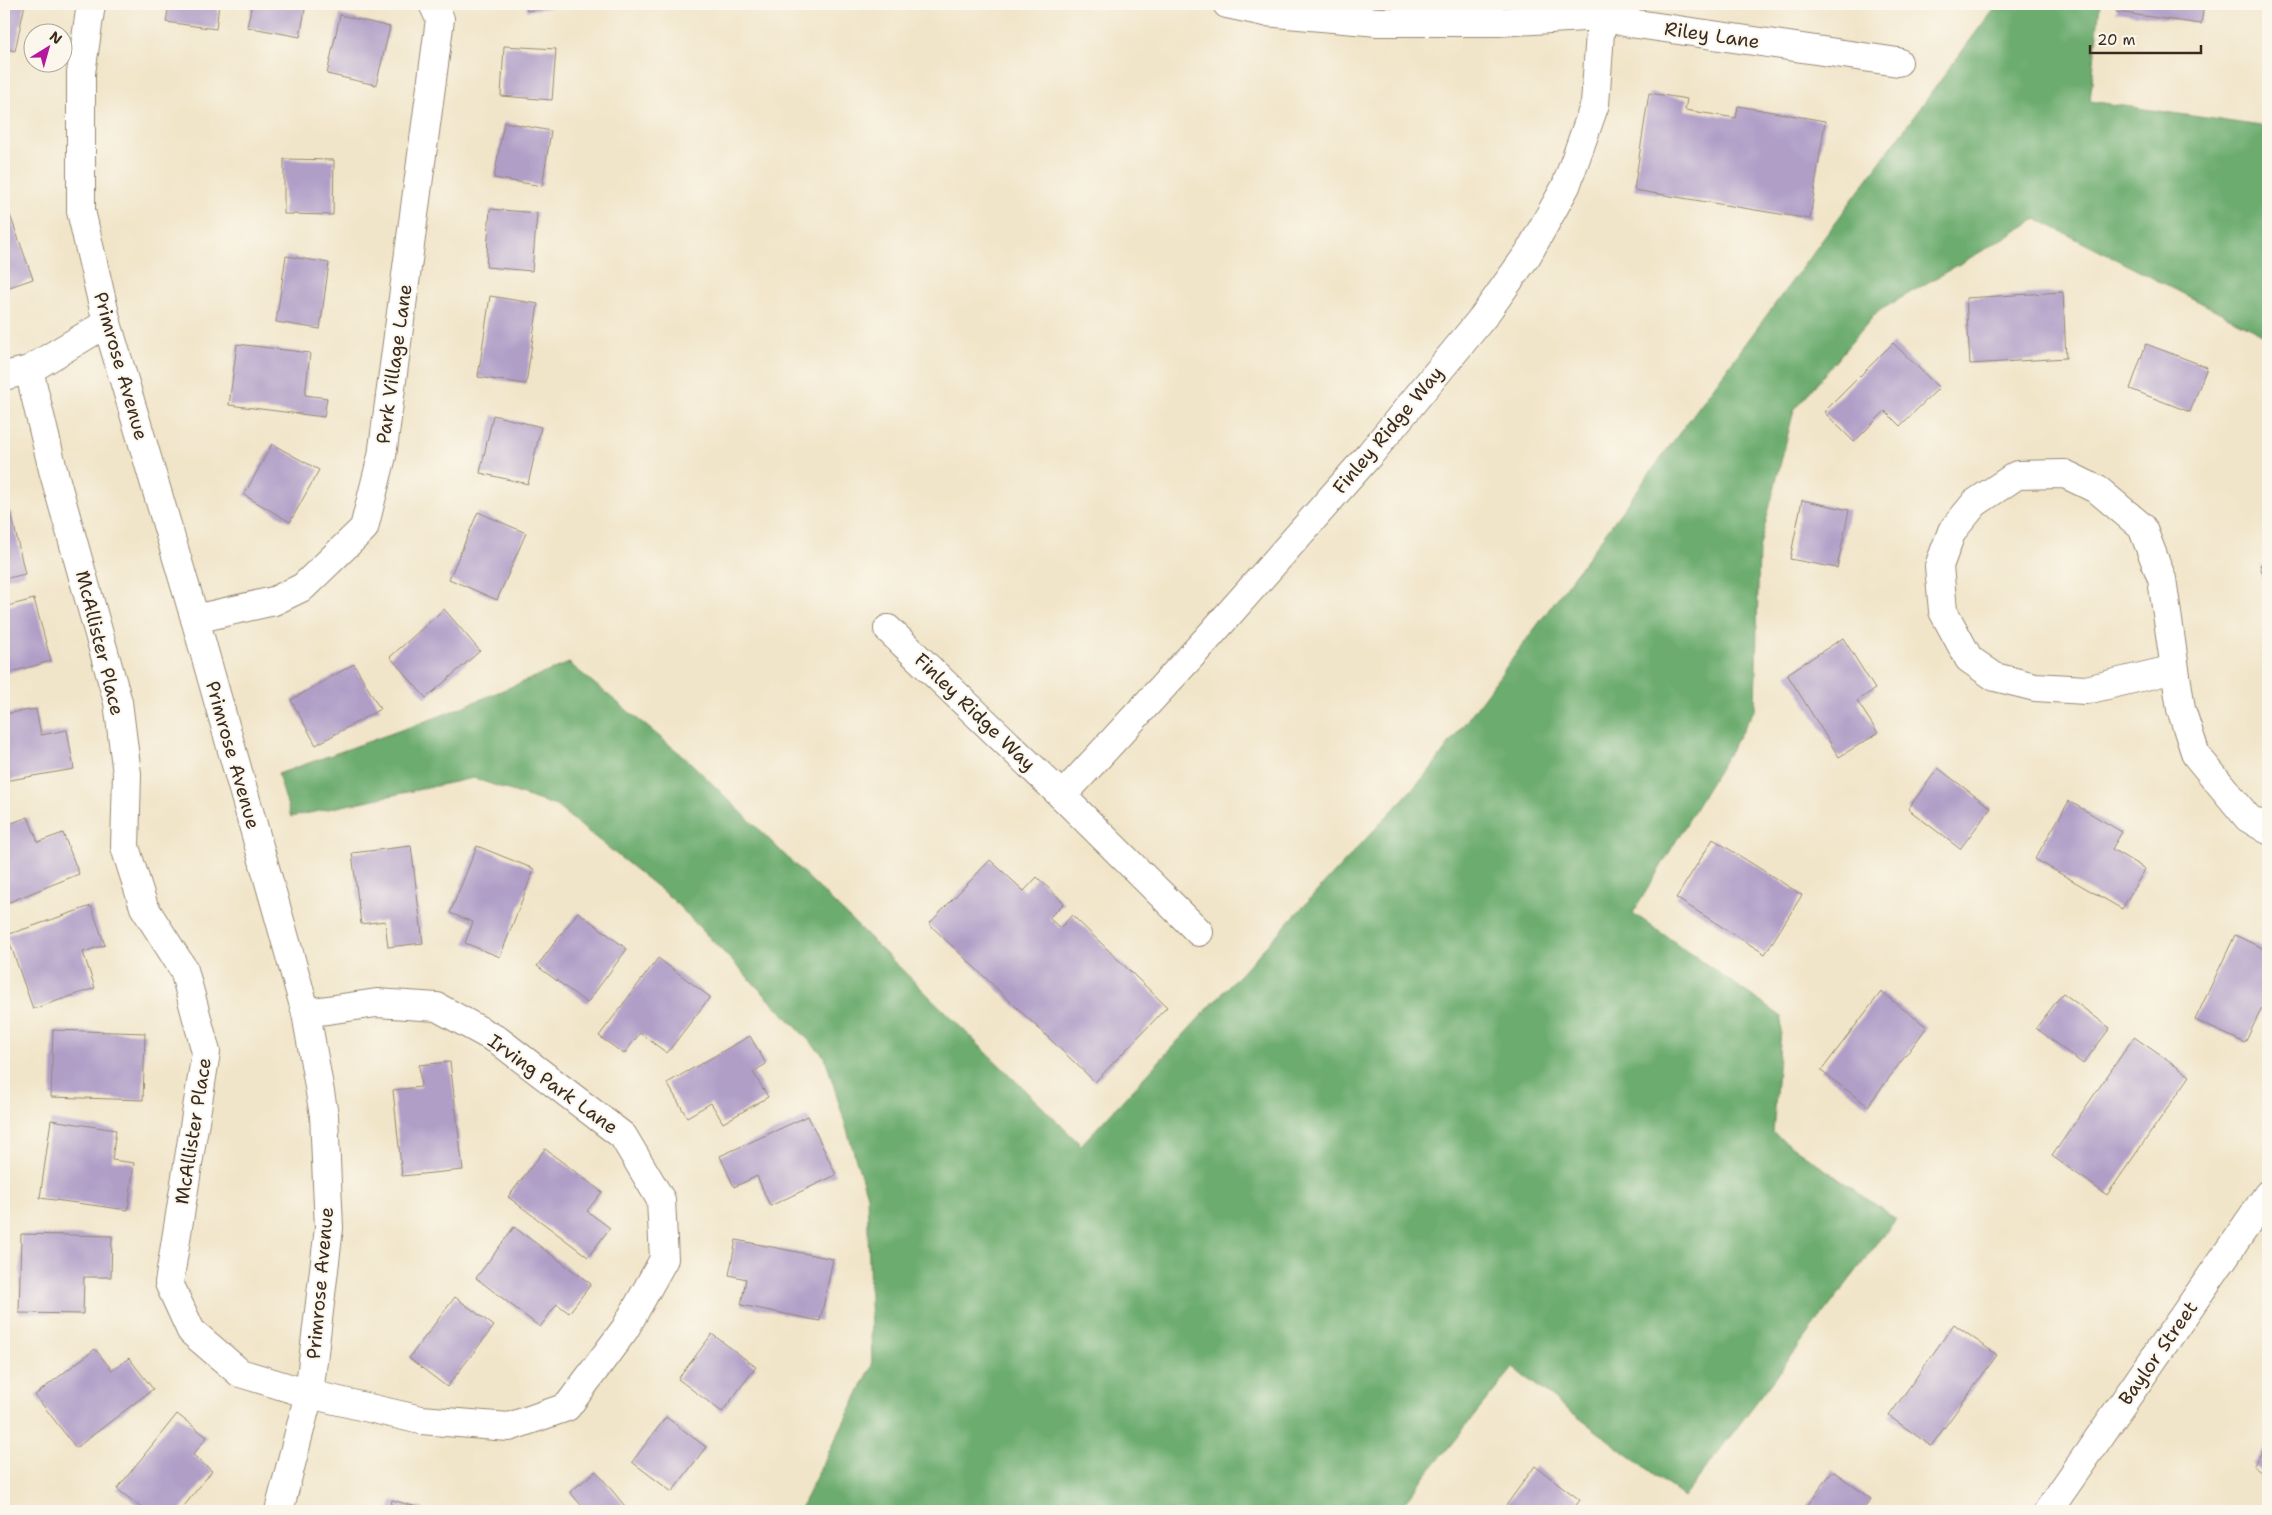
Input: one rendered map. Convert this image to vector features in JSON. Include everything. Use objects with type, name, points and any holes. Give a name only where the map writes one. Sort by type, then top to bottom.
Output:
[{"type":"street","name":"Primrose Avenue","points":[[91,4],[81,73],[81,212],[107,323],[195,619],[306,1014],[324,1115],[329,1228],[309,1394],[280,1511]]},
{"type":"street","name":"Park Village Lane","points":[[195,619],[274,600],[303,586],[364,528],[382,456],[438,38],[440,19],[433,4]]},
{"type":"street","name":"Riley Lane","points":[[1227,4],[1266,12],[1378,22],[1498,22],[1601,10],[1639,24],[1898,62]]},
{"type":"street","name":"Finley Ridge Way","points":[[1062,796],[1206,640],[1370,454],[1483,317],[1528,254],[1566,186],[1595,104],[1601,10]]},
{"type":"street","points":[[16,373],[107,323]]},
{"type":"street","name":"McAllister Place","points":[[16,373],[54,470],[118,702],[127,774],[125,847],[144,907],[184,970],[206,1052],[170,1282],[191,1331],[240,1373],[309,1394]]},
{"type":"street","points":[[2176,669],[2086,690],[2035,688],[1995,677],[1969,659],[1943,611],[1940,566],[1952,531],[1975,503],[2016,475],[2065,474],[2098,490],[2142,527],[2162,579],[2176,669],[2181,709],[2196,755],[2248,818],[2268,830]]},
{"type":"street","name":"Finley Ridge Way","points":[[888,629],[1062,796],[1199,932]]},
{"type":"street","name":"Irving Park Lane","points":[[306,1014],[377,1003],[437,1006],[499,1041],[624,1136],[661,1200],[664,1259],[625,1330],[567,1406],[509,1427],[421,1420],[309,1394]]},
{"type":"street","name":"Baylor Street","points":[[2048,1511],[2268,1194]]},
{"type":"green space","points":[[1997,4],[2100,4],[2090,101],[2268,127],[2268,337],[2037,219],[1877,312],[1794,410],[1759,549],[1755,709],[1633,913],[1782,1017],[1773,1133],[1896,1219],[1684,1497],[1513,1368],[1397,1511],[799,1511],[872,1366],[867,1196],[825,1057],[671,898],[556,806],[473,778],[291,817],[278,774],[440,716],[569,663],[688,760],[1081,1145],[1430,770]]},
{"type":"building","points":[[4,4],[25,4],[15,51],[4,48]]},
{"type":"building","points":[[169,4],[219,4],[216,29],[166,22]]},
{"type":"building","points":[[252,4],[306,4],[300,37],[247,27]]},
{"type":"building","points":[[526,4],[565,4],[566,5],[527,11]]},
{"type":"building","points":[[2118,4],[2204,4],[2201,24],[2116,12]]},
{"type":"building","points":[[340,15],[390,27],[376,85],[327,74]]},
{"type":"building","points":[[504,46],[556,49],[552,100],[501,96]]},
{"type":"building","points":[[1649,93],[1687,99],[1685,110],[1736,118],[1738,106],[1825,121],[1810,219],[1634,190]]},
{"type":"building","points":[[504,122],[551,131],[542,186],[494,178]]},
{"type":"building","points":[[284,159],[334,160],[333,215],[284,214]]},
{"type":"building","points":[[490,209],[537,213],[532,271],[486,267]]},
{"type":"building","points":[[10,215],[33,279],[4,289],[4,216]]},
{"type":"building","points":[[286,256],[329,263],[320,329],[276,322]]},
{"type":"building","points":[[2063,292],[2066,358],[1970,364],[1966,298]]},
{"type":"building","points":[[490,296],[538,304],[526,384],[478,377]]},
{"type":"building","points":[[1893,343],[1939,388],[1900,426],[1885,411],[1854,442],[1824,412]]},
{"type":"building","points":[[237,344],[310,353],[305,395],[327,398],[324,417],[229,405]]},
{"type":"building","points":[[2146,344],[2207,367],[2190,412],[2130,389]]},
{"type":"building","points":[[493,415],[541,427],[528,484],[480,473]]},
{"type":"building","points":[[272,444],[319,470],[290,522],[244,495]]},
{"type":"building","points":[[1802,500],[1849,510],[1837,568],[1790,559]]},
{"type":"building","points":[[11,512],[25,574],[4,579],[4,514]]},
{"type":"building","points":[[478,512],[526,533],[497,600],[449,579]]},
{"type":"building","points":[[2268,563],[2268,593],[2260,565]]},
{"type":"building","points":[[34,599],[51,661],[4,674],[4,607]]},
{"type":"building","points":[[444,609],[480,651],[426,698],[390,657]]},
{"type":"building","points":[[1843,638],[1875,689],[1857,701],[1878,733],[1839,757],[1787,674]]},
{"type":"building","points":[[354,664],[380,709],[316,745],[291,700]]},
{"type":"building","points":[[36,709],[41,735],[67,730],[74,769],[4,781],[4,714]]},
{"type":"building","points":[[1938,768],[1991,808],[1960,849],[1908,809]]},
{"type":"building","points":[[2069,801],[2122,832],[2112,849],[2145,869],[2122,909],[2035,859]]},
{"type":"building","points":[[28,817],[38,842],[63,833],[79,874],[4,904],[4,826]]},
{"type":"building","points":[[1713,839],[1802,895],[1765,954],[1676,898]]},
{"type":"building","points":[[411,846],[423,943],[388,947],[385,921],[361,924],[352,853]]},
{"type":"building","points":[[477,846],[534,869],[500,957],[465,943],[473,922],[450,913]]},
{"type":"building","points":[[990,860],[1024,891],[1037,877],[1064,903],[1049,918],[1060,928],[1072,915],[1167,1007],[1095,1082],[929,924]]},
{"type":"building","points":[[91,906],[105,945],[83,952],[95,988],[33,1009],[7,935]]},
{"type":"building","points":[[578,912],[627,949],[587,1003],[537,966]]},
{"type":"building","points":[[2235,935],[2268,951],[2268,995],[2245,1043],[2195,1020]]},
{"type":"building","points":[[658,958],[710,997],[667,1053],[640,1033],[624,1054],[599,1036]]},
{"type":"building","points":[[1881,992],[1927,1027],[1868,1106],[1821,1071]]},
{"type":"building","points":[[2063,993],[2110,1028],[2083,1064],[2036,1028]]},
{"type":"building","points":[[53,1030],[145,1033],[143,1100],[51,1097]]},
{"type":"building","points":[[750,1036],[766,1064],[753,1072],[768,1097],[723,1123],[711,1103],[687,1117],[667,1083]]},
{"type":"building","points":[[2134,1037],[2190,1076],[2107,1195],[2052,1156]]},
{"type":"building","points":[[450,1062],[463,1170],[402,1176],[393,1090],[421,1087],[419,1065]]},
{"type":"building","points":[[808,1116],[836,1175],[770,1206],[757,1176],[734,1187],[720,1156]]},
{"type":"building","points":[[51,1120],[116,1130],[112,1160],[134,1163],[128,1210],[40,1198]]},
{"type":"building","points":[[545,1149],[602,1192],[587,1211],[610,1228],[588,1257],[508,1197]]},
{"type":"building","points":[[514,1227],[591,1284],[569,1313],[557,1304],[540,1327],[476,1278]]},
{"type":"building","points":[[21,1234],[112,1236],[111,1277],[84,1277],[83,1314],[19,1313]]},
{"type":"building","points":[[736,1240],[833,1259],[820,1321],[741,1305],[746,1279],[729,1275]]},
{"type":"building","points":[[455,1297],[494,1326],[447,1387],[409,1358]]},
{"type":"building","points":[[1954,1324],[1997,1355],[1931,1446],[1889,1416]]},
{"type":"building","points":[[712,1334],[756,1367],[722,1412],[678,1379]]},
{"type":"building","points":[[95,1349],[112,1370],[129,1358],[153,1389],[76,1448],[35,1395]]},
{"type":"building","points":[[177,1414],[207,1437],[193,1455],[212,1471],[180,1511],[146,1511],[117,1489]]},
{"type":"building","points":[[666,1417],[706,1447],[672,1492],[632,1462]]},
{"type":"building","points":[[2268,1444],[2268,1477],[2253,1465]]},
{"type":"building","points":[[1535,1466],[1580,1500],[1572,1511],[1502,1511]]},
{"type":"building","points":[[596,1471],[629,1511],[586,1511],[570,1492]]},
{"type":"building","points":[[1833,1471],[1871,1499],[1862,1511],[1803,1511]]},
{"type":"building","points":[[392,1500],[424,1509],[423,1511],[389,1511]]}]
